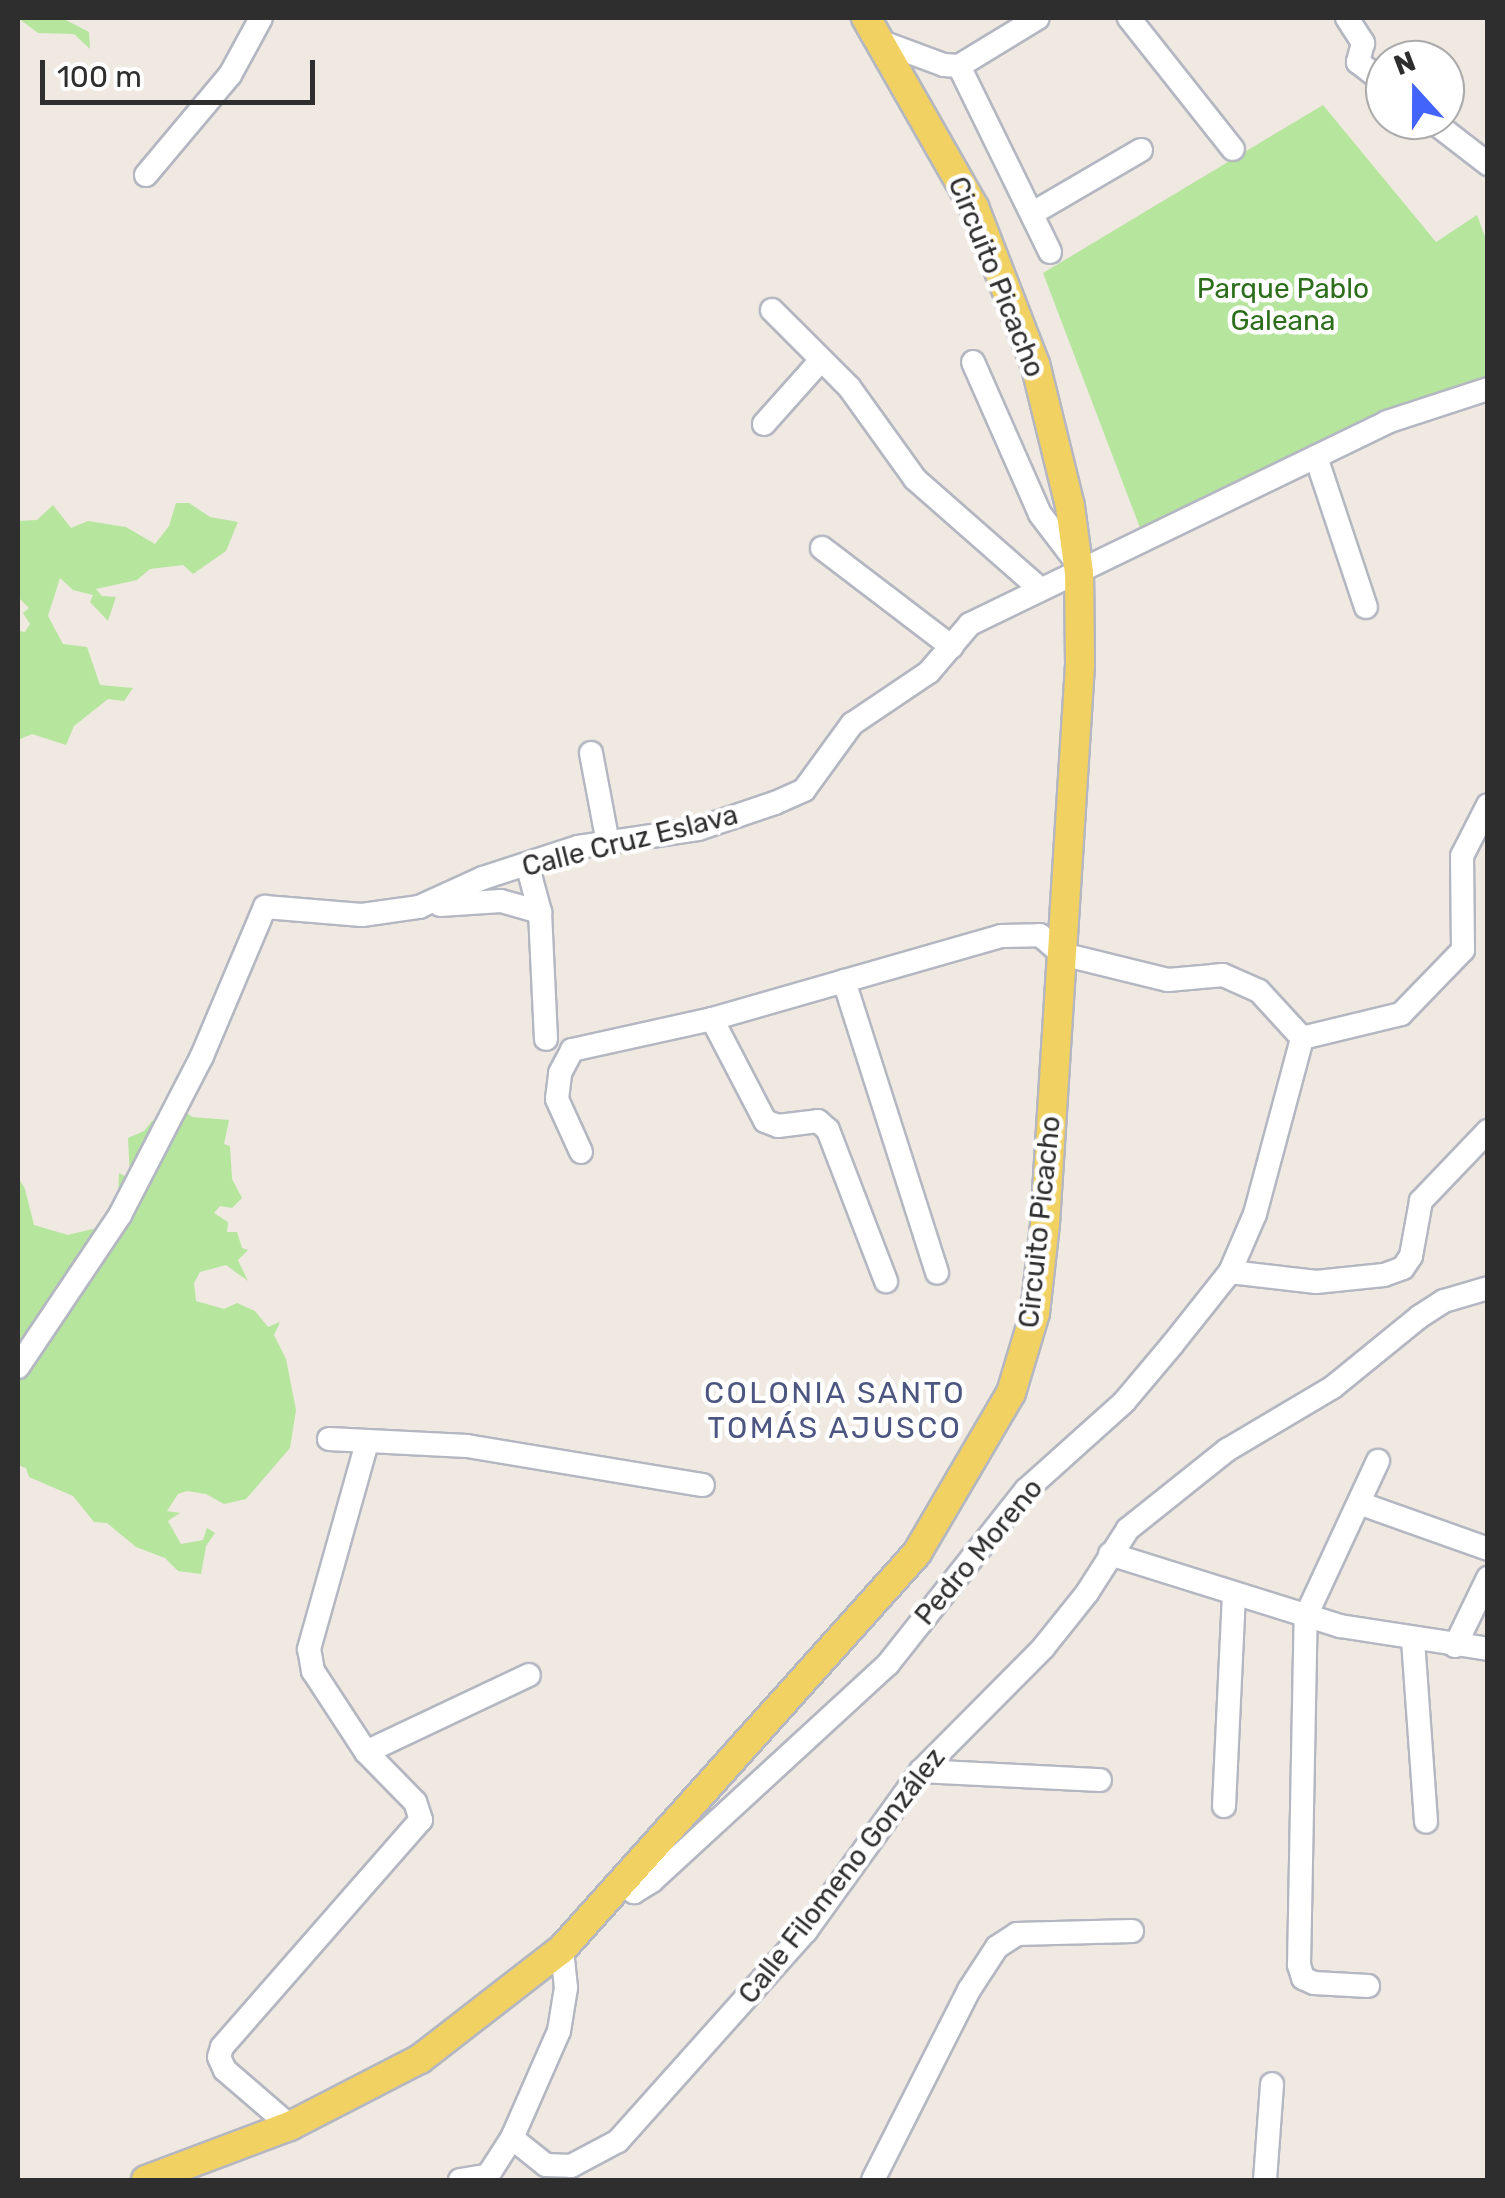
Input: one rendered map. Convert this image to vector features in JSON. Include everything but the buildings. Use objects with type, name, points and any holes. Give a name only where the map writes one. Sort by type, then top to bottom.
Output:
[{"type":"main road","name":"Circuito Picacho","points":[[146,2180],[290,2126],[420,2059],[562,1949],[918,1554],[1012,1393],[1035,1313],[1046,1224],[1080,664],[1079,568],[1070,506],[1036,364],[974,206],[866,18]]},
{"type":"street","points":[[146,175],[230,75],[262,18]]},
{"type":"street","points":[[882,42],[944,65],[959,66],[1038,18]]},
{"type":"street","points":[[1128,18],[1233,149]]},
{"type":"street","points":[[1365,68],[1358,62],[1363,43],[1353,26],[1378,18]]},
{"type":"street","points":[[959,66],[1050,252]]},
{"type":"street","points":[[1457,140],[1488,164]]},
{"type":"street","points":[[1033,213],[1141,150]]},
{"type":"street","points":[[772,310],[848,387],[915,479],[1038,587]]},
{"type":"street","points":[[764,424],[821,360]]},
{"type":"street","points":[[974,362],[1040,514],[1079,568]]},
{"type":"street","name":"Calle Cruz Eslava","points":[[18,1367],[120,1215],[202,1056],[265,907],[362,915],[419,908],[528,864],[608,843],[698,829],[804,790],[852,724],[898,696],[952,647],[970,624],[1038,587],[1387,422],[1488,389]]},
{"type":"street","points":[[1316,457],[1366,607]]},
{"type":"street","points":[[822,548],[952,647]]},
{"type":"street","points":[[591,753],[608,843]]},
{"type":"street","points":[[581,1152],[557,1099],[560,1073],[572,1050],[712,1019],[1001,936],[1040,935],[1062,954],[1168,980],[1223,976],[1259,992],[1302,1038],[1401,1014],[1463,950],[1462,856],[1488,805]]},
{"type":"street","points":[[528,864],[540,912],[546,1039]]},
{"type":"street","points":[[419,908],[500,901],[540,912]]},
{"type":"street","points":[[844,981],[937,1274]]},
{"type":"street","points":[[712,1019],[765,1121],[778,1126],[818,1120],[828,1130],[886,1281]]},
{"type":"street","name":"Pedro Moreno","points":[[621,1883],[634,1892],[652,1881],[888,1664],[1026,1490],[1124,1402],[1230,1272],[1255,1214],[1302,1038]]},
{"type":"street","points":[[1230,1272],[1316,1282],[1384,1276],[1403,1268],[1411,1256],[1421,1201],[1488,1131]]},
{"type":"street","name":"Calle Filomeno González","points":[[512,2138],[546,2165],[570,2166],[618,2141],[806,1931],[920,1771],[1043,1648],[1087,1593],[1128,1529],[1227,1450],[1333,1386],[1419,1316],[1444,1302],[1488,1288]]},
{"type":"street","points":[[329,1439],[468,1446],[702,1485]]},
{"type":"street","points":[[290,2126],[225,2070],[219,2057],[222,2046],[421,1820],[421,1810],[366,1752],[313,1671],[309,1649],[367,1443]]},
{"type":"street","points":[[1368,1986],[1314,1983],[1303,1978],[1300,1966],[1306,1616],[1378,1461]]},
{"type":"street","points":[[1359,1503],[1488,1549]]},
{"type":"street","points":[[1110,1554],[1306,1616],[1413,1640],[1488,1649]]},
{"type":"street","points":[[1455,1646],[1488,1578]]},
{"type":"street","points":[[1224,1806],[1234,1594]]},
{"type":"street","points":[[1413,1640],[1426,1822]]},
{"type":"street","points":[[366,1752],[529,1674]]},
{"type":"street","points":[[920,1771],[1100,1780]]},
{"type":"street","points":[[873,2180],[970,1990],[997,1947],[1017,1934],[1132,1930]]},
{"type":"street","points":[[460,2180],[486,2178],[512,2138],[559,2031],[566,1988],[562,1949]]},
{"type":"street","points":[[1265,2180],[1272,2084]]},
{"type":"green space","points":[[18,18],[62,18],[89,32],[90,49],[74,34],[38,33]]},
{"type":"green space","name":"Parque Pablo Galeana","points":[[1323,105],[1436,242],[1477,215],[1487,242],[1487,389],[1145,541],[1043,273]]},
{"type":"green space","points":[[176,503],[189,503],[210,517],[238,522],[226,551],[193,574],[183,565],[150,569],[137,580],[96,589],[102,596],[116,597],[108,621],[90,602],[93,595],[73,590],[60,578],[48,616],[63,644],[87,647],[100,685],[133,688],[124,701],[108,699],[74,726],[66,745],[32,734],[18,740],[18,631],[25,632],[30,624],[23,613],[29,608],[18,597],[18,521],[37,520],[53,505],[71,528],[88,521],[126,527],[155,544],[169,526]]},
{"type":"green space","points":[[183,1110],[192,1117],[229,1120],[224,1144],[230,1146],[232,1179],[242,1198],[232,1208],[220,1206],[214,1213],[228,1222],[227,1232],[237,1232],[242,1248],[248,1250],[238,1260],[248,1281],[226,1265],[200,1272],[194,1283],[196,1301],[224,1309],[237,1303],[255,1311],[268,1327],[280,1322],[274,1335],[286,1359],[296,1410],[290,1448],[246,1499],[224,1504],[206,1494],[187,1491],[178,1494],[167,1511],[180,1513],[168,1521],[181,1544],[203,1540],[207,1528],[215,1533],[206,1546],[201,1574],[178,1571],[165,1558],[136,1547],[107,1523],[94,1522],[73,1496],[29,1477],[26,1468],[18,1465],[18,1177],[34,1225],[68,1235],[101,1227],[118,1198],[119,1173],[130,1179],[128,1138],[144,1131],[152,1121]]},
{"type":"district","name":"COLONIA SANTO TOMÁS AJUSCO","points":[[835,1410]]}]
